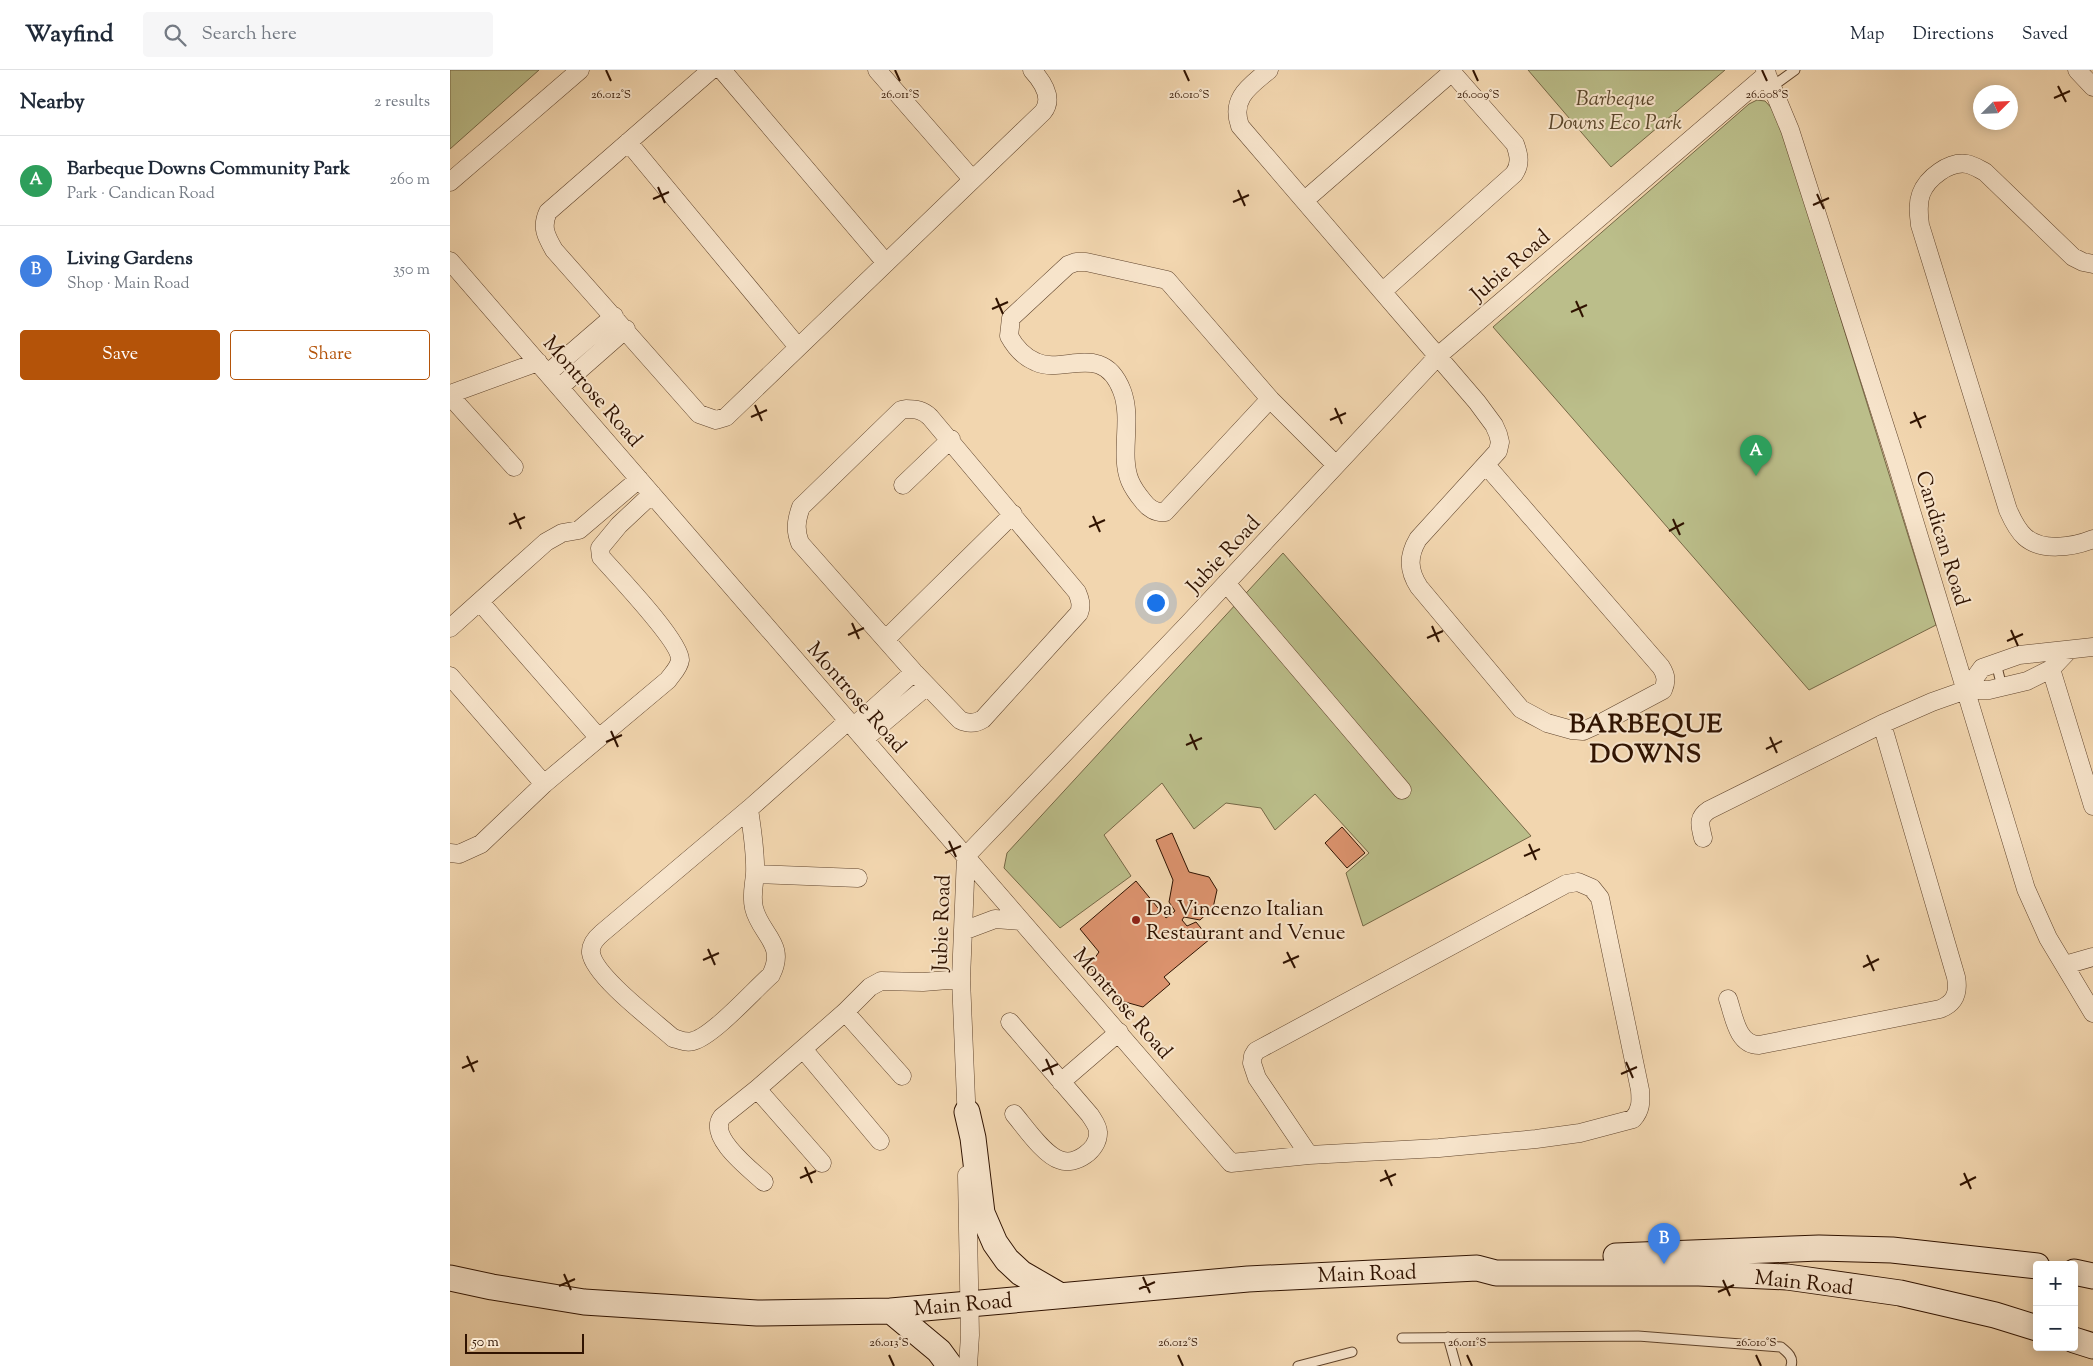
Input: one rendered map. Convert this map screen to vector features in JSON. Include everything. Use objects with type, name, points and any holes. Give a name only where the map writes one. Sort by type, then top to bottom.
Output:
[{"type":"street","points":[[450,182],[580,70]]},
{"type":"street","points":[[711,70],[548,212],[543,226],[544,234],[554,250],[626,329],[699,414],[716,420],[726,417],[1046,108],[1047,101],[1042,82],[1032,70]]},
{"type":"street","points":[[722,70],[886,263]]},
{"type":"street","points":[[877,70],[972,179]]},
{"type":"street","points":[[1269,70],[1248,88],[1236,109],[1237,118],[1246,134],[1438,356],[1483,410],[1498,434],[1500,442],[1498,451],[1418,539],[1410,560],[1413,578],[1427,598],[1522,709],[1547,722],[1566,729],[1583,731],[1612,718],[1663,690],[1666,678],[1661,667],[1486,465]]},
{"type":"street","points":[[2077,70],[2093,87]]},
{"type":"street","points":[[1305,200],[1451,71],[1515,144],[1519,167],[1514,174],[1383,291]]},
{"type":"street","name":"Jubie Road","points":[[968,1366],[966,1112],[960,979],[966,856],[1226,583],[1438,356],[1769,77]]},
{"type":"street","name":"Candican Road","points":[[1769,77],[1790,130],[1896,461],[2026,889],[2036,914],[2093,1013]]},
{"type":"street","points":[[628,142],[798,347]]},
{"type":"street","points":[[2093,264],[2073,257],[1985,172],[1975,167],[1966,164],[1944,169],[1933,177],[1921,194],[1918,209],[1920,225],[2002,492],[2015,524],[2025,537],[2049,547],[2093,538]]},
{"type":"street","name":"Montrose Road","points":[[450,261],[1231,1163],[1309,1155]]},
{"type":"street","points":[[1270,399],[1172,505],[1165,512],[1158,513],[1145,504],[1130,482],[1127,469],[1127,411],[1116,379],[1105,369],[1094,364],[1082,362],[1054,365],[1037,363],[1023,354],[1009,336],[1011,318],[1018,309],[1068,265],[1076,262],[1086,262],[1163,279],[1171,283],[1270,399],[1336,465]]},
{"type":"street","points":[[514,467],[450,395],[543,368],[614,316]]},
{"type":"street","points":[[560,387],[626,329]]},
{"type":"street","points":[[916,409],[925,412],[951,440],[1012,514],[1077,592],[1081,604],[1079,612],[983,719],[979,722],[967,723],[960,720],[914,672],[800,543],[796,532],[796,519],[801,507],[901,410],[916,409]]},
{"type":"street","points":[[903,484],[951,440]]},
{"type":"street","points":[[450,628],[546,542],[562,533],[579,530],[639,479]]},
{"type":"street","points":[[450,853],[460,854],[481,844],[544,784],[668,680],[677,668],[680,660],[674,642],[601,557],[600,548],[619,525],[652,494]]},
{"type":"street","points":[[886,639],[1012,514]]},
{"type":"street","points":[[1226,583],[1402,790]]},
{"type":"street","points":[[480,602],[598,737]]},
{"type":"street","points":[[1966,690],[1982,668],[2019,654],[2093,647]]},
{"type":"street","points":[[1703,838],[1699,821],[1709,810],[1882,724],[1966,690],[1989,690],[2027,681],[2051,669],[2068,650]]},
{"type":"street","points":[[2051,669],[2093,806]]},
{"type":"street","points":[[855,729],[914,672]]},
{"type":"street","points":[[450,676],[544,784]]},
{"type":"street","points":[[749,809],[755,874],[752,897],[754,909],[771,938],[777,954],[776,965],[771,975],[703,1036],[690,1042],[674,1038],[602,975],[591,952],[592,945],[602,933],[749,809],[855,729],[927,686]]},
{"type":"street","points":[[1728,999],[1743,1037],[1752,1045],[1759,1046],[1940,1009],[1950,1005],[1954,1000],[1957,992],[1956,977],[1882,724]]},
{"type":"street","points":[[755,874],[858,878]]},
{"type":"street","points":[[1578,882],[1595,892],[1600,898],[1640,1090],[1641,1104],[1638,1113],[1633,1119],[1580,1133],[1543,1138],[1439,1148],[1309,1155],[1257,1078],[1252,1063],[1256,1050],[1566,884],[1578,882]]},
{"type":"street","points":[[963,931],[995,919],[1021,920]]},
{"type":"street","points":[[2065,965],[2093,957]]},
{"type":"street","points":[[764,1182],[724,1143],[718,1129],[718,1122],[722,1117],[757,1090],[845,1012],[870,987],[881,981],[923,982],[960,979]]},
{"type":"street","points":[[845,1012],[902,1076]]},
{"type":"street","points":[[1010,1022],[1096,1124],[1098,1132],[1096,1141],[1089,1152],[1071,1162],[1060,1161],[1050,1156],[1014,1114]]},
{"type":"street","points":[[1062,1082],[1119,1032]]},
{"type":"street","points":[[803,1049],[880,1141]]},
{"type":"street","points":[[757,1090],[822,1163]]},
{"type":"street","points":[[966,1112],[973,1138],[982,1213],[995,1243],[1007,1260],[1021,1273],[1059,1295]]},
{"type":"street","name":"Main Road","points":[[1477,1268],[1494,1261],[1819,1248],[1892,1250],[2033,1266]]},
{"type":"street","name":"Main Road","points":[[451,1283],[612,1305],[758,1313],[891,1311],[1257,1278],[1477,1268],[1496,1273],[1699,1273],[1787,1277],[1900,1293],[1995,1315],[2033,1327]]},
{"type":"street","points":[[2078,1273],[2093,1276]]},
{"type":"street","points":[[891,1311],[940,1352],[950,1366]]},
{"type":"street","points":[[2078,1341],[2093,1346]]},
{"type":"lane","points":[[1769,77],[1795,70]]},
{"type":"lane","points":[[1996,663],[2002,687]]},
{"type":"lane","points":[[1402,1338],[1638,1336],[1781,1348],[1789,1354],[1791,1366]]},
{"type":"lane","points":[[1448,1338],[1456,1366]]},
{"type":"lane","points":[[1298,1366],[1352,1352]]},
{"type":"green space","points":[[450,70],[539,70],[450,149]]},
{"type":"green space","name":"Barbeque Downs Eco Park","points":[[1528,70],[1725,70],[1611,167]]},
{"type":"green space","points":[[1757,100],[1765,101],[1777,114],[1936,625],[1809,690],[1493,327],[1749,104]]},
{"type":"green space","points":[[1283,553],[1531,836],[1363,926],[1346,873],[1369,853],[1315,794],[1275,830],[1261,808],[1226,803],[1194,829],[1162,783],[1104,835],[1131,876],[1060,928],[1004,868],[1007,853]]},
{"type":"building","points":[[1342,827],[1365,853],[1347,868],[1325,843]]},
{"type":"building","name":"Da Vincenzo Italian Restaurant and Venue","points":[[1172,833],[1189,872],[1209,877],[1217,890],[1213,908],[1200,920],[1184,917],[1182,920],[1187,926],[1196,922],[1210,939],[1164,977],[1170,984],[1143,1007],[1118,1000],[1089,966],[1099,952],[1080,929],[1136,881],[1166,918],[1175,911],[1169,902],[1173,880],[1156,840]]},
{"type":"place","name":"Barbeque Downs Community Park","points":[[1756,476]]},
{"type":"place","name":"Da Vincenzo Italian Restaurant and Venue","points":[[1136,920]]},
{"type":"place","name":"Living Gardens","points":[[1664,1264]]},
{"type":"district","name":"BARBEQUE DOWNS","points":[[1646,738]]}]
